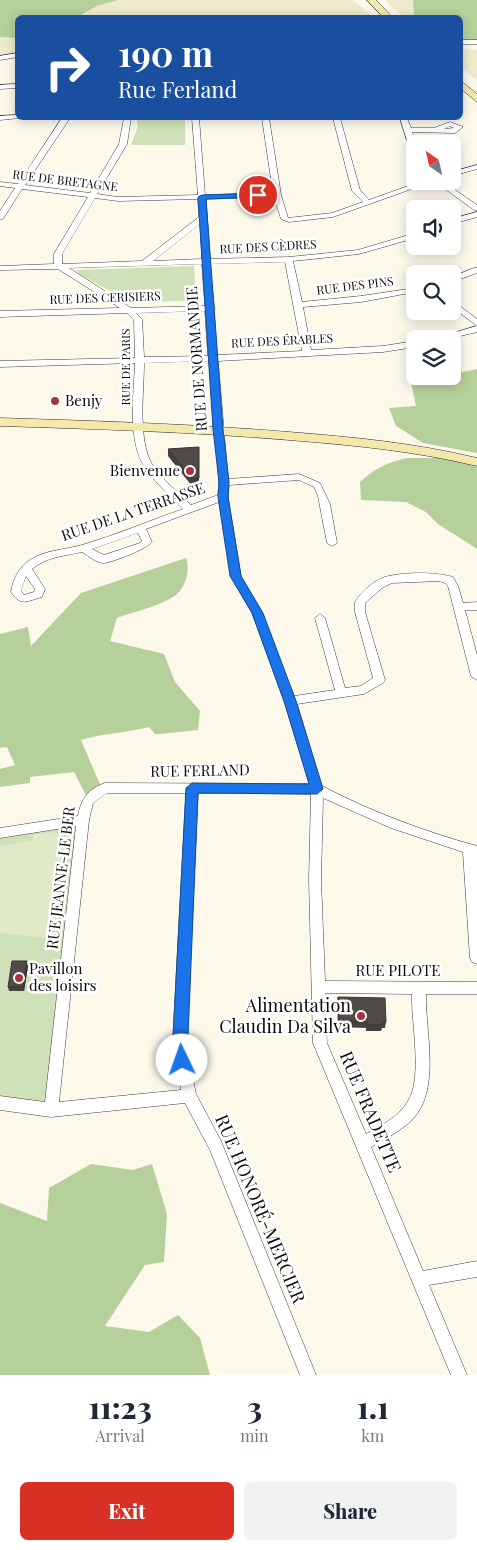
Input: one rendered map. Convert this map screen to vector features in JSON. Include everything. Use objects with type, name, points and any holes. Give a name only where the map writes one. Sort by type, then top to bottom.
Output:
[{"type":"main road","points":[[371,0],[385,15]]},
{"type":"main road","points":[[463,86],[477,99]]},
{"type":"main road","points":[[0,422],[218,429],[372,443],[452,455],[477,462]]},
{"type":"street","points":[[463,42],[477,42]]},
{"type":"street","points":[[0,58],[15,56]]},
{"type":"street","points":[[0,87],[15,86]]},
{"type":"street","points":[[0,118],[15,117]]},
{"type":"street","points":[[0,216],[22,187],[65,120]]},
{"type":"street","points":[[58,265],[58,254],[124,144],[128,120]]},
{"type":"street","name":"RUE DE NORMANDIE","points":[[196,120],[215,358],[218,429],[224,482],[223,497],[236,576],[258,613],[290,701],[317,789]]},
{"type":"street","points":[[266,120],[277,195],[284,216],[289,220],[326,216],[406,190]]},
{"type":"street","points":[[338,120],[356,191],[368,203]]},
{"type":"street","points":[[405,120],[410,135]]},
{"type":"street","points":[[408,130],[437,129]]},
{"type":"street","points":[[461,171],[477,167]]},
{"type":"street","name":"RUE DE BRETAGNE","points":[[0,184],[118,199],[277,195]]},
{"type":"street","points":[[450,190],[477,208]]},
{"type":"street","points":[[461,219],[477,214]]},
{"type":"street","points":[[145,263],[203,218]]},
{"type":"street","name":"RUE DES CÈDRES","points":[[0,268],[289,259],[360,252],[406,238]]},
{"type":"street","points":[[289,259],[307,352]]},
{"type":"street","name":"RUE DE PARIS","points":[[58,265],[59,268],[129,310],[138,319],[140,360],[138,427],[144,458],[151,470],[189,509]]},
{"type":"street","points":[[461,276],[477,270]]},
{"type":"street","name":"RUE DES PINS","points":[[298,305],[361,300],[406,292]]},
{"type":"street","name":"RUE DES CERISIERS","points":[[0,314],[211,308]]},
{"type":"street","points":[[461,310],[477,323]]},
{"type":"street","points":[[461,333],[477,329]]},
{"type":"street","name":"RUE DES ÉRABLES","points":[[0,364],[215,358],[307,352],[383,350],[406,346]]},
{"type":"street","points":[[224,482],[299,477],[317,485],[322,493],[332,543]]},
{"type":"street","name":"RUE DE LA TERRASSE","points":[[26,570],[41,558],[84,548],[223,497]]},
{"type":"street","points":[[84,548],[98,558],[104,559],[144,545],[147,542],[147,537],[140,527]]},
{"type":"street","points":[[290,701],[364,690],[379,680],[360,612],[360,602],[378,585],[390,579],[439,577],[449,580],[453,586],[477,676]]},
{"type":"street","points":[[459,607],[477,606]]},
{"type":"street","points":[[320,618],[341,693]]},
{"type":"street","name":"RUE FERLAND","points":[[88,799],[105,788],[317,789]]},
{"type":"street","name":"RUE HONORÉ-MERCIER","points":[[192,788],[180,1037],[189,1096],[216,1146],[308,1375]]},
{"type":"street","points":[[317,789],[347,806],[389,824],[473,850],[477,958]]},
{"type":"street","name":"RUE FRADETTE","points":[[317,789],[315,880],[320,1043],[459,1375]]},
{"type":"street","name":"RUE JEANNE-LE BER","points":[[51,1110],[83,820],[88,799]]},
{"type":"street","points":[[0,833],[83,820]]},
{"type":"street","name":"RUE PILOTE","points":[[318,987],[477,988]]},
{"type":"street","points":[[363,1144],[394,1124],[414,1106],[422,1079],[417,1004],[418,988]]},
{"type":"street","points":[[0,1103],[51,1110],[189,1096]]},
{"type":"street","points":[[420,1279],[477,1270]]},
{"type":"shaded area","points":[[118,0],[353,0],[371,15],[82,15],[97,6]]},
{"type":"shaded area","points":[[385,0],[413,0],[414,15],[401,15]]},
{"type":"shaded area","points":[[0,37],[15,38],[15,55],[0,58]]},
{"type":"shaded area","points":[[463,49],[477,50],[477,81],[463,69]]},
{"type":"green space","points":[[0,0],[118,0],[97,6],[81,15],[15,15],[15,38],[0,37]]},
{"type":"green space","points":[[413,0],[477,0],[477,40],[463,40],[463,15],[414,15]]},
{"type":"green space","points":[[136,120],[185,120],[185,145],[131,145],[138,127]]},
{"type":"green space","points":[[194,266],[196,300],[132,303],[79,274],[76,270]]},
{"type":"green space","points":[[477,369],[477,453],[423,443],[396,426],[389,408],[416,406],[411,385],[461,385],[461,372]]},
{"type":"green space","points":[[406,458],[446,458],[477,466],[477,549],[438,524],[426,512],[406,502],[361,500],[360,482],[382,467]]},
{"type":"green space","points":[[186,558],[188,568],[181,590],[160,604],[117,618],[110,641],[164,654],[175,682],[200,711],[198,730],[155,734],[149,727],[81,740],[102,789],[88,799],[74,772],[30,777],[30,783],[0,787],[0,769],[15,765],[7,747],[0,748],[0,634],[28,627],[31,646],[81,593]]},
{"type":"green space","points":[[83,820],[51,1110],[0,1103],[0,833]]},
{"type":"green space","points":[[54,832],[70,842],[68,861],[62,861],[53,939],[0,933],[0,846],[33,840],[33,835]]},
{"type":"green space","points":[[91,1164],[133,1170],[152,1164],[167,1214],[164,1262],[145,1265],[105,1326],[149,1332],[178,1315],[200,1338],[210,1375],[0,1375],[0,1203],[47,1221],[49,1188]]},
{"type":"building","name":"Bienvenue","points":[[199,447],[199,478],[192,479],[168,449]]},
{"type":"building","name":"Pavillon des loisirs","points":[[12,961],[27,961],[23,987],[8,987]]},
{"type":"building","name":"Alimentation Claudin Da Silva","points":[[338,997],[385,998],[386,1022],[382,1022],[382,1025],[367,1025],[367,1022],[339,1021]]},
{"type":"place","name":"Benjy","points":[[55,401]]},
{"type":"place","name":"Bienvenue","points":[[190,471]]},
{"type":"place","name":"Pavillon des loisirs","points":[[19,978]]},
{"type":"place","name":"Alimentation Claudin Da Silva","points":[[361,1016]]},
{"type":"route","points":[[182,1060],[180,1037],[192,788],[255,787],[317,789],[290,701],[258,613],[236,576],[223,497],[224,482],[218,429],[215,358],[202,197],[258,195]]}]
